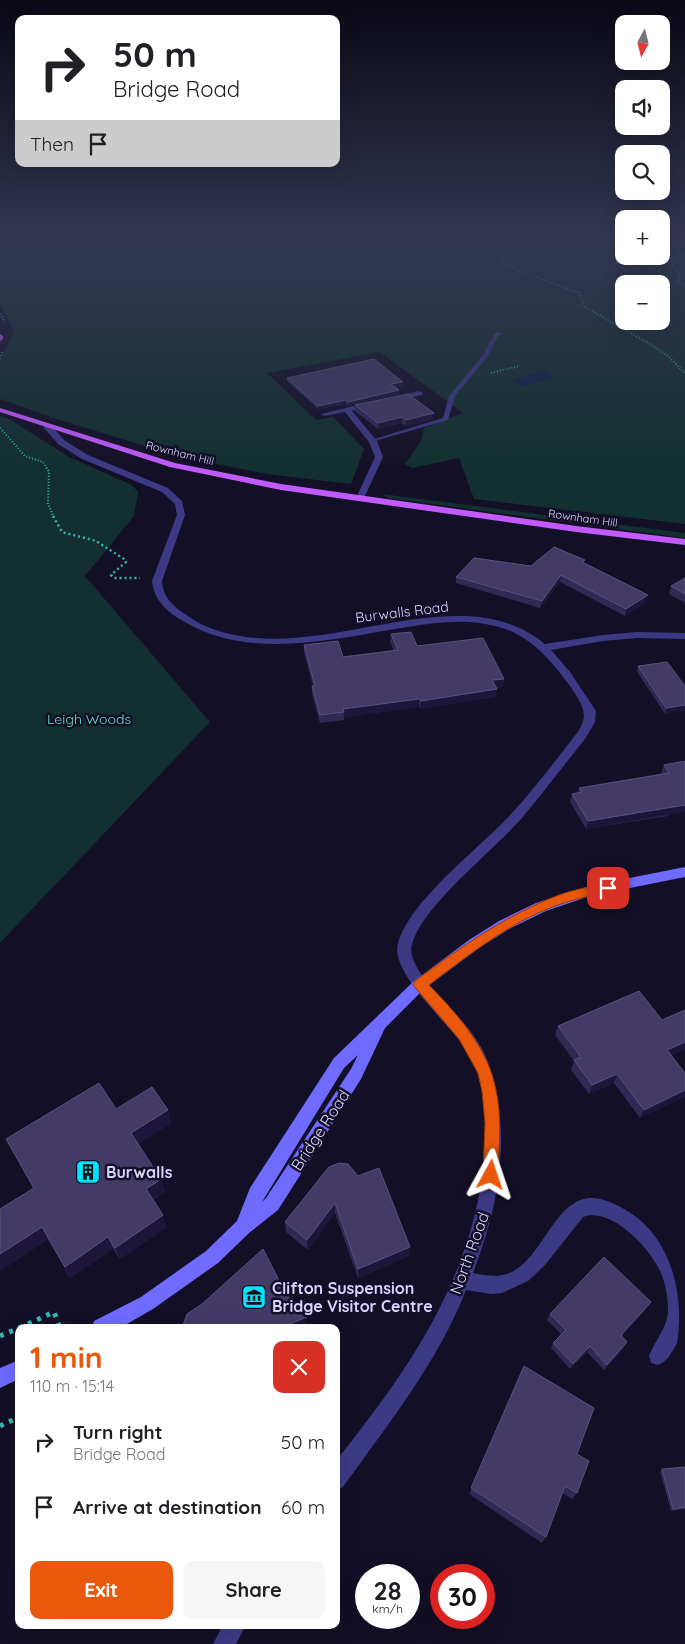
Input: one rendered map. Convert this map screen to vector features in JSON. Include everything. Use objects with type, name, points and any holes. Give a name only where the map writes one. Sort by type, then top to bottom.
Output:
[{"type":"main road","name":"Rownham Hill","points":[[0,410],[173,465],[281,487],[576,529],[685,542]]},
{"type":"main road","name":"Bridge Road","points":[[108,1324],[147,1303],[212,1257],[243,1227],[272,1204],[356,1074],[382,1021],[420,985],[482,939],[504,925],[541,907],[588,891],[685,872]]},
{"type":"main road","points":[[0,1378],[15,1371]]},
{"type":"street","points":[[382,401],[419,393]]},
{"type":"street","points":[[325,414],[364,405]]},
{"type":"street","points":[[346,409],[373,441],[379,457],[360,498]]},
{"type":"street","points":[[47,426],[60,442],[85,457],[164,490],[178,503],[181,515],[157,581]]},
{"type":"street","name":"Burwalls Road","points":[[157,581],[157,586],[164,603],[183,619],[214,633],[244,641],[270,641],[345,635],[430,620],[478,619],[512,628],[542,648],[565,672],[586,703],[591,715],[584,733],[516,816],[438,894],[411,928],[404,946],[409,968],[420,985]]},
{"type":"street","points":[[542,648],[602,638],[637,635],[685,636]]},
{"type":"street","name":"North Road","points":[[340,1474],[419,1362],[461,1280],[478,1234],[490,1186],[493,1142],[489,1091],[482,1066],[472,1046],[452,1020],[420,985]]},
{"type":"street","points":[[461,1280],[492,1285],[516,1280],[528,1271],[576,1211],[588,1206],[599,1206],[616,1212],[634,1226],[653,1245],[666,1264],[675,1291],[681,1324],[658,1356]]},
{"type":"street","points":[[224,1644],[233,1629]]},
{"type":"lane","points":[[373,441],[446,419],[452,396],[485,356],[496,335],[499,334]]},
{"type":"path","points":[[606,319],[668,356],[685,373]]},
{"type":"path","points":[[0,428],[25,456],[43,462],[49,472],[48,503],[54,519],[62,532],[96,540],[124,559],[126,562],[111,575],[114,578],[129,577],[157,581]]},
{"type":"path","points":[[28,1324],[54,1312],[58,1324]]},
{"type":"path","points":[[0,1336],[15,1330]]},
{"type":"path","points":[[0,1426],[15,1420]]},
{"type":"green space","points":[[8,319],[615,319],[615,330],[670,330],[670,319],[685,319],[685,524],[474,499],[459,458],[412,468],[405,464],[421,441],[424,428],[463,413],[380,352],[267,373],[316,420],[333,417],[364,449],[351,484],[266,474],[181,457],[57,419],[0,399],[0,362],[14,331]]},
{"type":"green space","name":"Leigh Woods","points":[[0,416],[11,420],[69,457],[132,485],[138,492],[134,516],[85,576],[210,722],[0,943]]},
{"type":"green space","points":[[382,494],[685,533],[685,538],[388,498]]},
{"type":"water","points":[[543,371],[554,377],[524,386],[512,380]]},
{"type":"building","points":[[374,359],[403,382],[391,384],[399,390],[348,402],[346,400],[318,406],[287,378]]},
{"type":"building","points":[[408,394],[434,413],[406,420],[402,417],[378,423],[355,405]]},
{"type":"building","points":[[554,547],[585,560],[582,562],[648,595],[626,609],[561,575],[542,601],[456,577],[474,558],[531,566]]},
{"type":"building","points":[[685,578],[685,594],[671,586]]},
{"type":"building","points":[[411,632],[417,646],[483,638],[504,679],[492,680],[497,689],[421,701],[419,699],[343,709],[344,712],[320,715],[312,686],[315,686],[304,645],[338,641],[343,657],[398,650],[391,634]]},
{"type":"building","points":[[667,662],[685,686],[685,705],[666,708],[638,666]]},
{"type":"building","points":[[685,761],[685,805],[588,821],[572,794],[582,792],[579,788],[669,773],[664,765]]},
{"type":"building","points":[[639,991],[662,1020],[685,1010],[685,1042],[667,1050],[685,1073],[685,1090],[644,1110],[617,1074],[592,1085],[574,1060],[581,1057],[558,1026]]},
{"type":"building","name":"Burwalls","points":[[99,1083],[116,1109],[152,1087],[168,1110],[131,1133],[161,1179],[146,1189],[163,1215],[115,1248],[108,1237],[65,1267],[42,1227],[0,1254],[0,1209],[34,1188],[6,1139]]},
{"type":"building","points":[[339,1163],[348,1164],[358,1176],[379,1168],[410,1247],[358,1269],[335,1203],[307,1240],[285,1222],[329,1167]]},
{"type":"building","name":"Clifton Suspension Bridge Visitor Centre","points":[[263,1249],[286,1294],[307,1317],[290,1324],[183,1324],[187,1314],[202,1304]]},
{"type":"building","points":[[604,1257],[651,1302],[621,1335],[627,1342],[607,1365],[590,1346],[573,1364],[553,1343],[566,1330],[550,1314]]},
{"type":"building","points":[[524,1366],[594,1408],[577,1454],[589,1461],[577,1493],[565,1486],[546,1537],[471,1488]]},
{"type":"building","points":[[685,1467],[685,1507],[673,1509],[662,1469]]},
{"type":"place","name":"Burwalls","points":[[88,1172]]},
{"type":"place","name":"Clifton Suspension Bridge Visitor Centre","points":[[254,1297]]},
{"type":"route","points":[[491,1175],[492,1123],[485,1073],[464,1034],[441,1006],[420,985],[474,944],[523,915],[564,898],[588,891],[608,888]]}]
